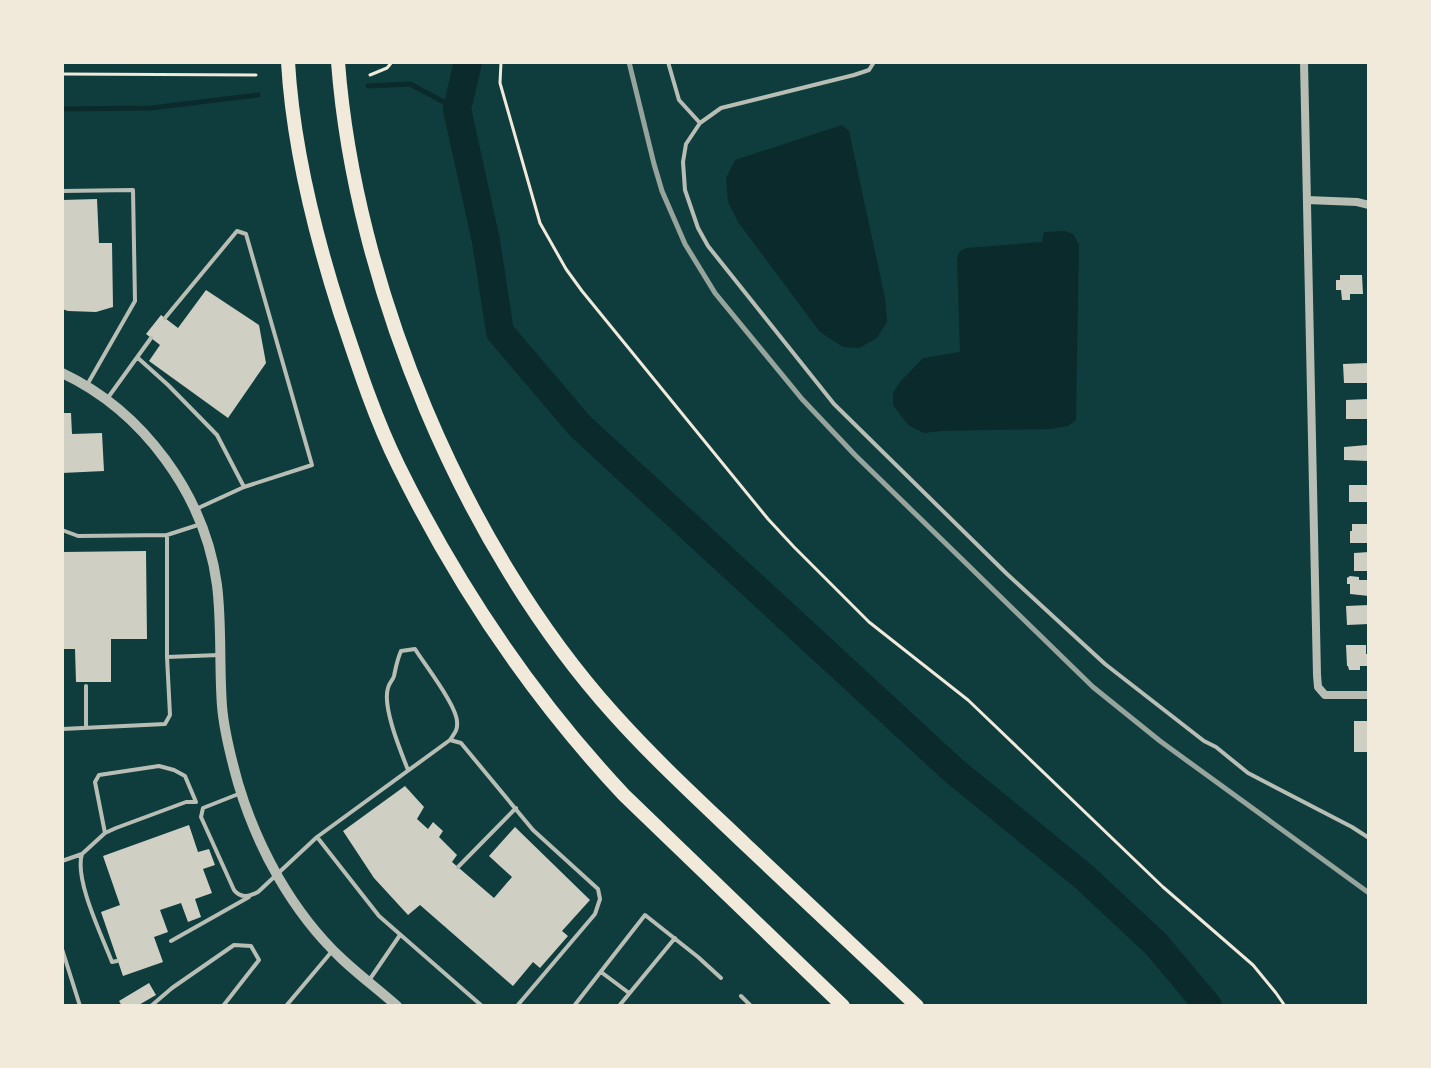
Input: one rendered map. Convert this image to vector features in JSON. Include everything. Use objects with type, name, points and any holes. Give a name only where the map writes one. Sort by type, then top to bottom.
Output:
[{"type":"highway","points":[[288,62],[291,107],[309,203],[327,271],[377,418],[440,545],[534,689],[598,768],[843,1006]]},
{"type":"highway","points":[[338,62],[341,105],[357,196],[398,334],[458,481],[502,560],[571,662],[630,732],[917,1006]]},
{"type":"street","points":[[1304,62],[1318,687],[1325,695],[1369,695]]},
{"type":"street","points":[[1307,200],[1369,205]]},
{"type":"street","points":[[62,373],[107,399],[135,423],[184,489],[201,524],[217,585],[222,710],[249,816],[291,897],[333,950],[391,1004]]},
{"type":"lane","points":[[668,62],[679,100],[700,123]]},
{"type":"lane","points":[[874,62],[869,70],[854,75],[721,108],[700,123],[686,144],[683,162],[685,190],[698,228],[708,246],[834,404],[1007,574],[1105,664],[1248,773],[1369,838]]},
{"type":"lane","points":[[62,191],[133,190],[135,301],[86,387]]},
{"type":"lane","points":[[165,318],[237,231],[246,234],[312,465],[244,487],[194,510]]},
{"type":"lane","points":[[107,399],[151,338]]},
{"type":"lane","points":[[138,358],[217,435],[244,487]]},
{"type":"lane","points":[[62,530],[78,536],[167,535],[201,524]]},
{"type":"lane","points":[[62,729],[165,724],[170,715],[167,535]]},
{"type":"lane","points":[[171,941],[258,892],[317,837],[450,740],[457,730],[458,718],[415,649],[401,651],[388,688],[393,730],[408,770]]},
{"type":"lane","points":[[167,657],[219,655]]},
{"type":"lane","points":[[86,686],[86,728]]},
{"type":"lane","points":[[450,740],[461,743],[533,830],[598,889],[600,899],[595,914],[517,1006]]},
{"type":"lane","points":[[105,833],[95,782],[99,775],[159,766],[174,770],[185,776],[196,802],[203,808]]},
{"type":"lane","points":[[203,808],[241,793]]},
{"type":"lane","points":[[62,861],[82,854],[105,833],[180,804],[196,802]]},
{"type":"lane","points":[[203,808],[201,817],[234,890],[242,896],[251,896]]},
{"type":"lane","points":[[458,867],[516,808]]},
{"type":"lane","points":[[317,837],[379,916],[482,1006]]},
{"type":"lane","points":[[82,854],[82,882],[114,961]]},
{"type":"lane","points":[[574,1006],[645,915],[721,978]]},
{"type":"lane","points":[[368,981],[400,935]]},
{"type":"lane","points":[[619,1006],[675,938]]},
{"type":"lane","points":[[151,1006],[234,945],[251,946],[259,960],[223,1006]]},
{"type":"lane","points":[[62,949],[80,1006]]},
{"type":"lane","points":[[286,1006],[333,950]]},
{"type":"lane","points":[[601,972],[629,993]]},
{"type":"lane","points":[[741,996],[751,1006]]},
{"type":"path","points":[[370,75],[387,68],[392,62]]},
{"type":"path","points":[[501,62],[500,83],[540,223],[566,269],[768,519],[869,622],[968,700],[1163,887],[1253,965],[1285,1006]]},
{"type":"path","points":[[62,74],[256,75]]},
{"type":"water","points":[[842,125],[849,131],[885,298],[887,322],[877,338],[859,348],[843,347],[820,332],[738,222],[728,202],[726,178],[735,160]]},
{"type":"water","points":[[1065,231],[1073,234],[1079,244],[1076,420],[1068,426],[1050,429],[924,433],[908,425],[893,405],[893,393],[900,382],[923,358],[960,352],[959,252],[966,248],[1042,242],[1044,232]]},
{"type":"building","points":[[97,199],[99,243],[112,243],[113,307],[96,312],[68,311],[62,309],[62,200]]},
{"type":"building","points":[[1340,275],[1362,275],[1363,294],[1350,294],[1350,300],[1342,300],[1341,290],[1336,290],[1336,280],[1340,280]]},
{"type":"building","points":[[206,290],[259,325],[266,363],[228,418],[149,361],[160,345],[146,334],[161,315],[178,328]]},
{"type":"building","points":[[1369,363],[1369,383],[1344,383],[1343,364]]},
{"type":"building","points":[[1369,399],[1369,419],[1346,419],[1346,400]]},
{"type":"building","points":[[62,413],[71,413],[72,434],[102,433],[104,471],[62,473]]},
{"type":"building","points":[[1367,445],[1369,461],[1344,460],[1344,447]]},
{"type":"building","points":[[1349,485],[1369,485],[1369,502],[1349,502]]},
{"type":"building","points":[[1352,524],[1369,524],[1369,543],[1350,543]]},
{"type":"building","points":[[146,551],[147,639],[111,639],[111,682],[76,682],[75,649],[62,649],[62,552]]},
{"type":"building","points":[[1369,552],[1369,571],[1354,571],[1354,553]]},
{"type":"building","points":[[1347,578],[1369,580],[1369,596],[1350,594]]},
{"type":"building","points":[[1369,605],[1369,624],[1347,625],[1346,606]]},
{"type":"building","points":[[1346,645],[1366,645],[1369,666],[1349,670]]},
{"type":"building","points":[[1354,721],[1367,721],[1369,724],[1369,752],[1354,752]]},
{"type":"building","points":[[405,786],[424,807],[417,819],[428,829],[433,822],[443,831],[439,837],[457,855],[452,862],[494,898],[512,877],[489,856],[515,827],[590,900],[562,931],[568,936],[540,968],[533,962],[513,986],[420,905],[408,915],[374,878],[343,831]]},
{"type":"building","points":[[189,825],[198,852],[209,849],[215,865],[203,869],[212,893],[195,899],[201,917],[188,922],[181,903],[160,910],[168,932],[154,937],[163,962],[123,976],[101,912],[120,905],[103,856]]},
{"type":"building","points":[[149,983],[156,995],[137,1006],[122,1006],[119,1001]]},
{"type":"waterway","points":[[468,62],[457,109],[486,241],[500,332],[580,426],[953,770],[1083,876],[1156,944],[1208,1006]]},
{"type":"waterway","points":[[368,86],[410,84],[457,109]]},
{"type":"waterway","points":[[62,109],[151,108],[258,95]]},
{"type":"railway","points":[[629,62],[662,191],[685,244],[715,293],[802,399],[855,455],[1093,687],[1160,741],[1369,893]]}]
